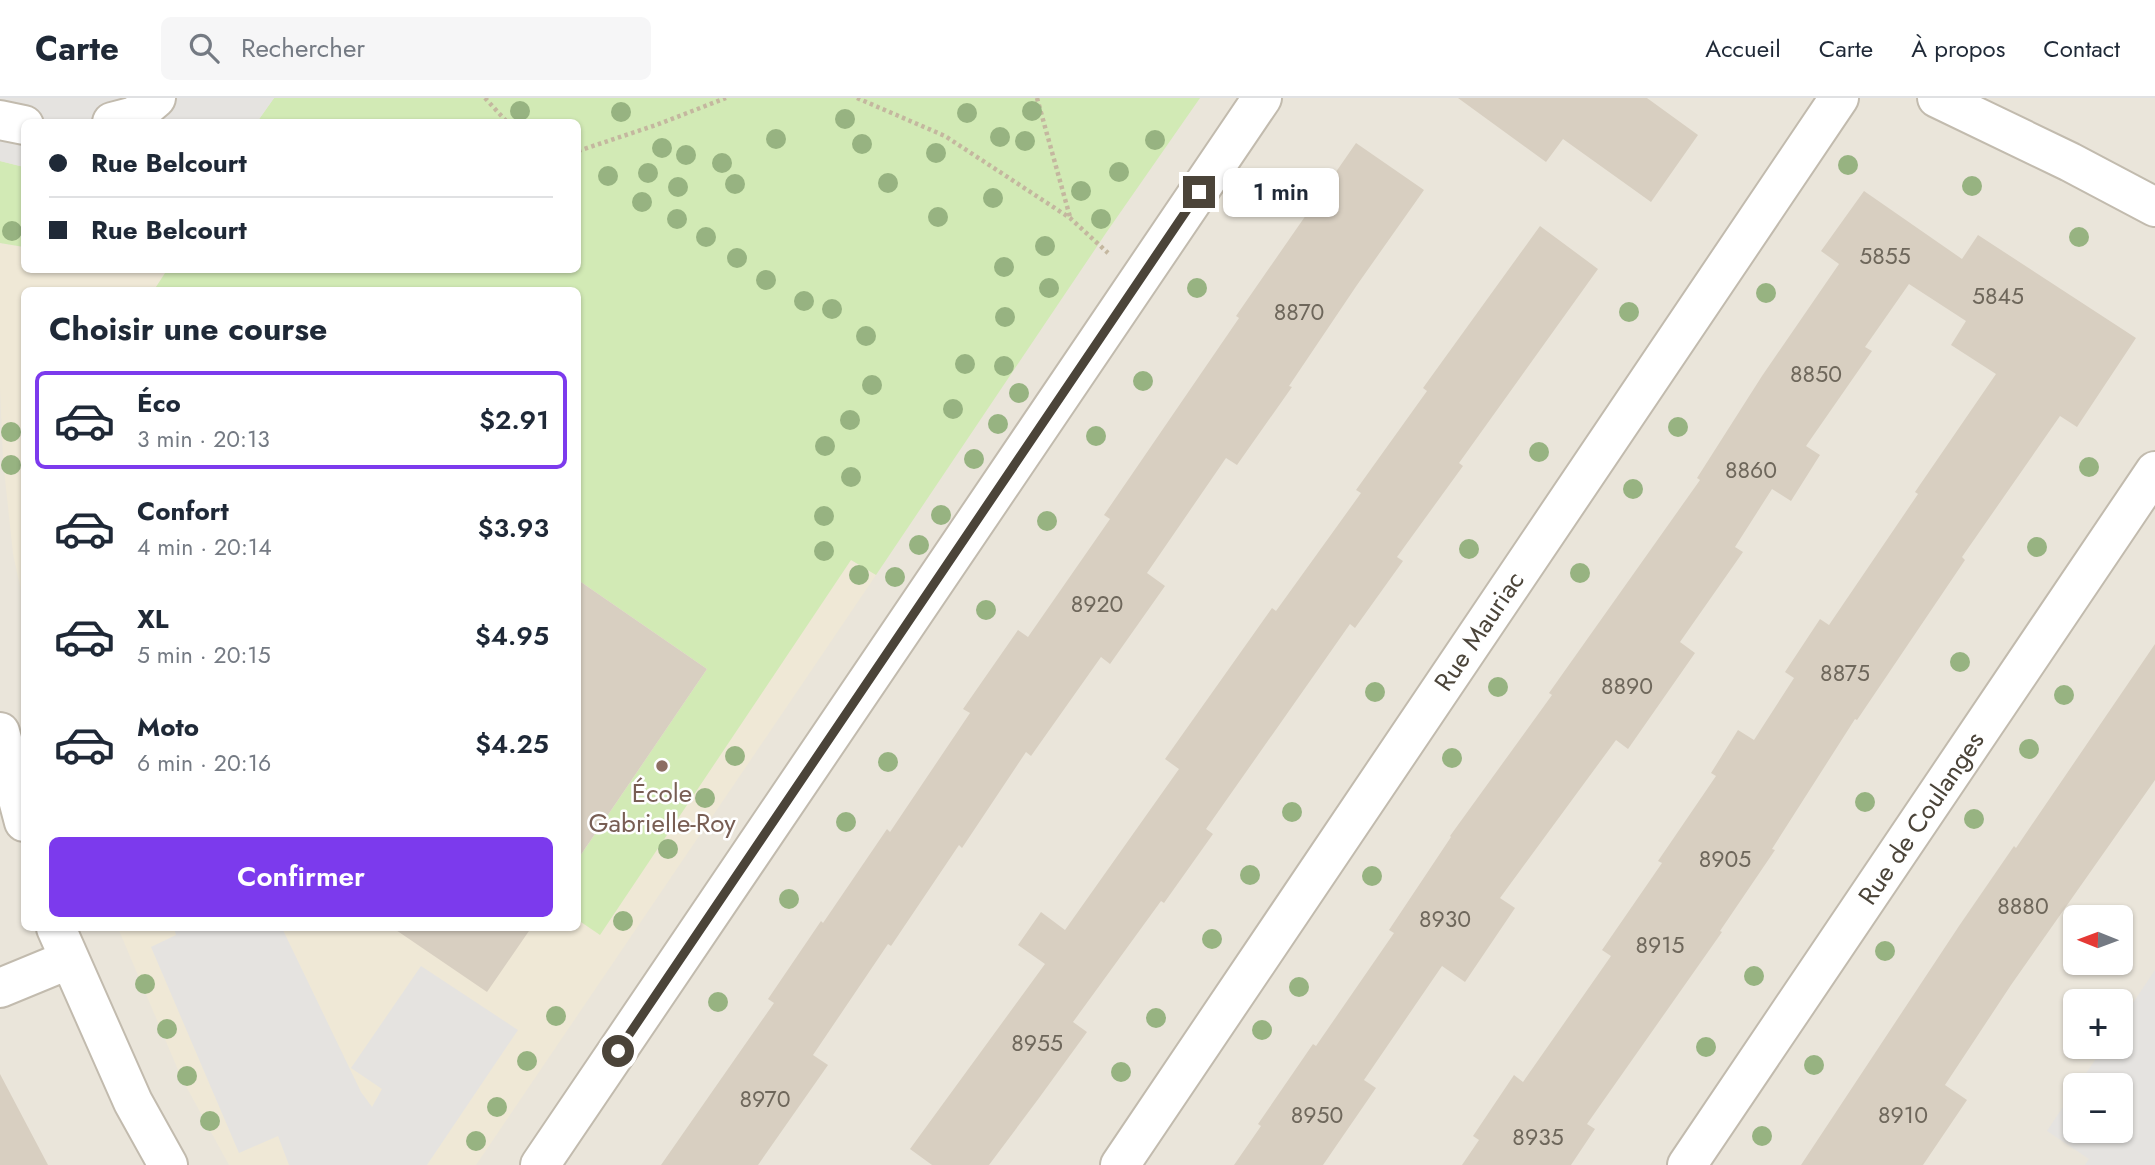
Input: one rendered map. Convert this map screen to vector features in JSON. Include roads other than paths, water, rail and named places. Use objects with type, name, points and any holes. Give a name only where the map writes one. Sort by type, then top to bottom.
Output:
[{"type":"street","points":[[124,119],[135,116],[156,98]]},
{"type":"street","points":[[540,1165],[1262,98]]},
{"type":"street","name":"Rue Mauriac","points":[[1120,1165],[1839,98]]},
{"type":"street","points":[[1937,98],[2070,162],[2155,207]]},
{"type":"street","points":[[0,120],[21,124]]},
{"type":"street","name":"Rue de Coulanges","points":[[1687,1165],[2155,471]]},
{"type":"street","points":[[0,732],[21,811]]},
{"type":"street","points":[[0,988],[62,944],[133,1102],[168,1165]]},
{"type":"place","name":"École Gabrielle-Roy","points":[[662,766]]}]
